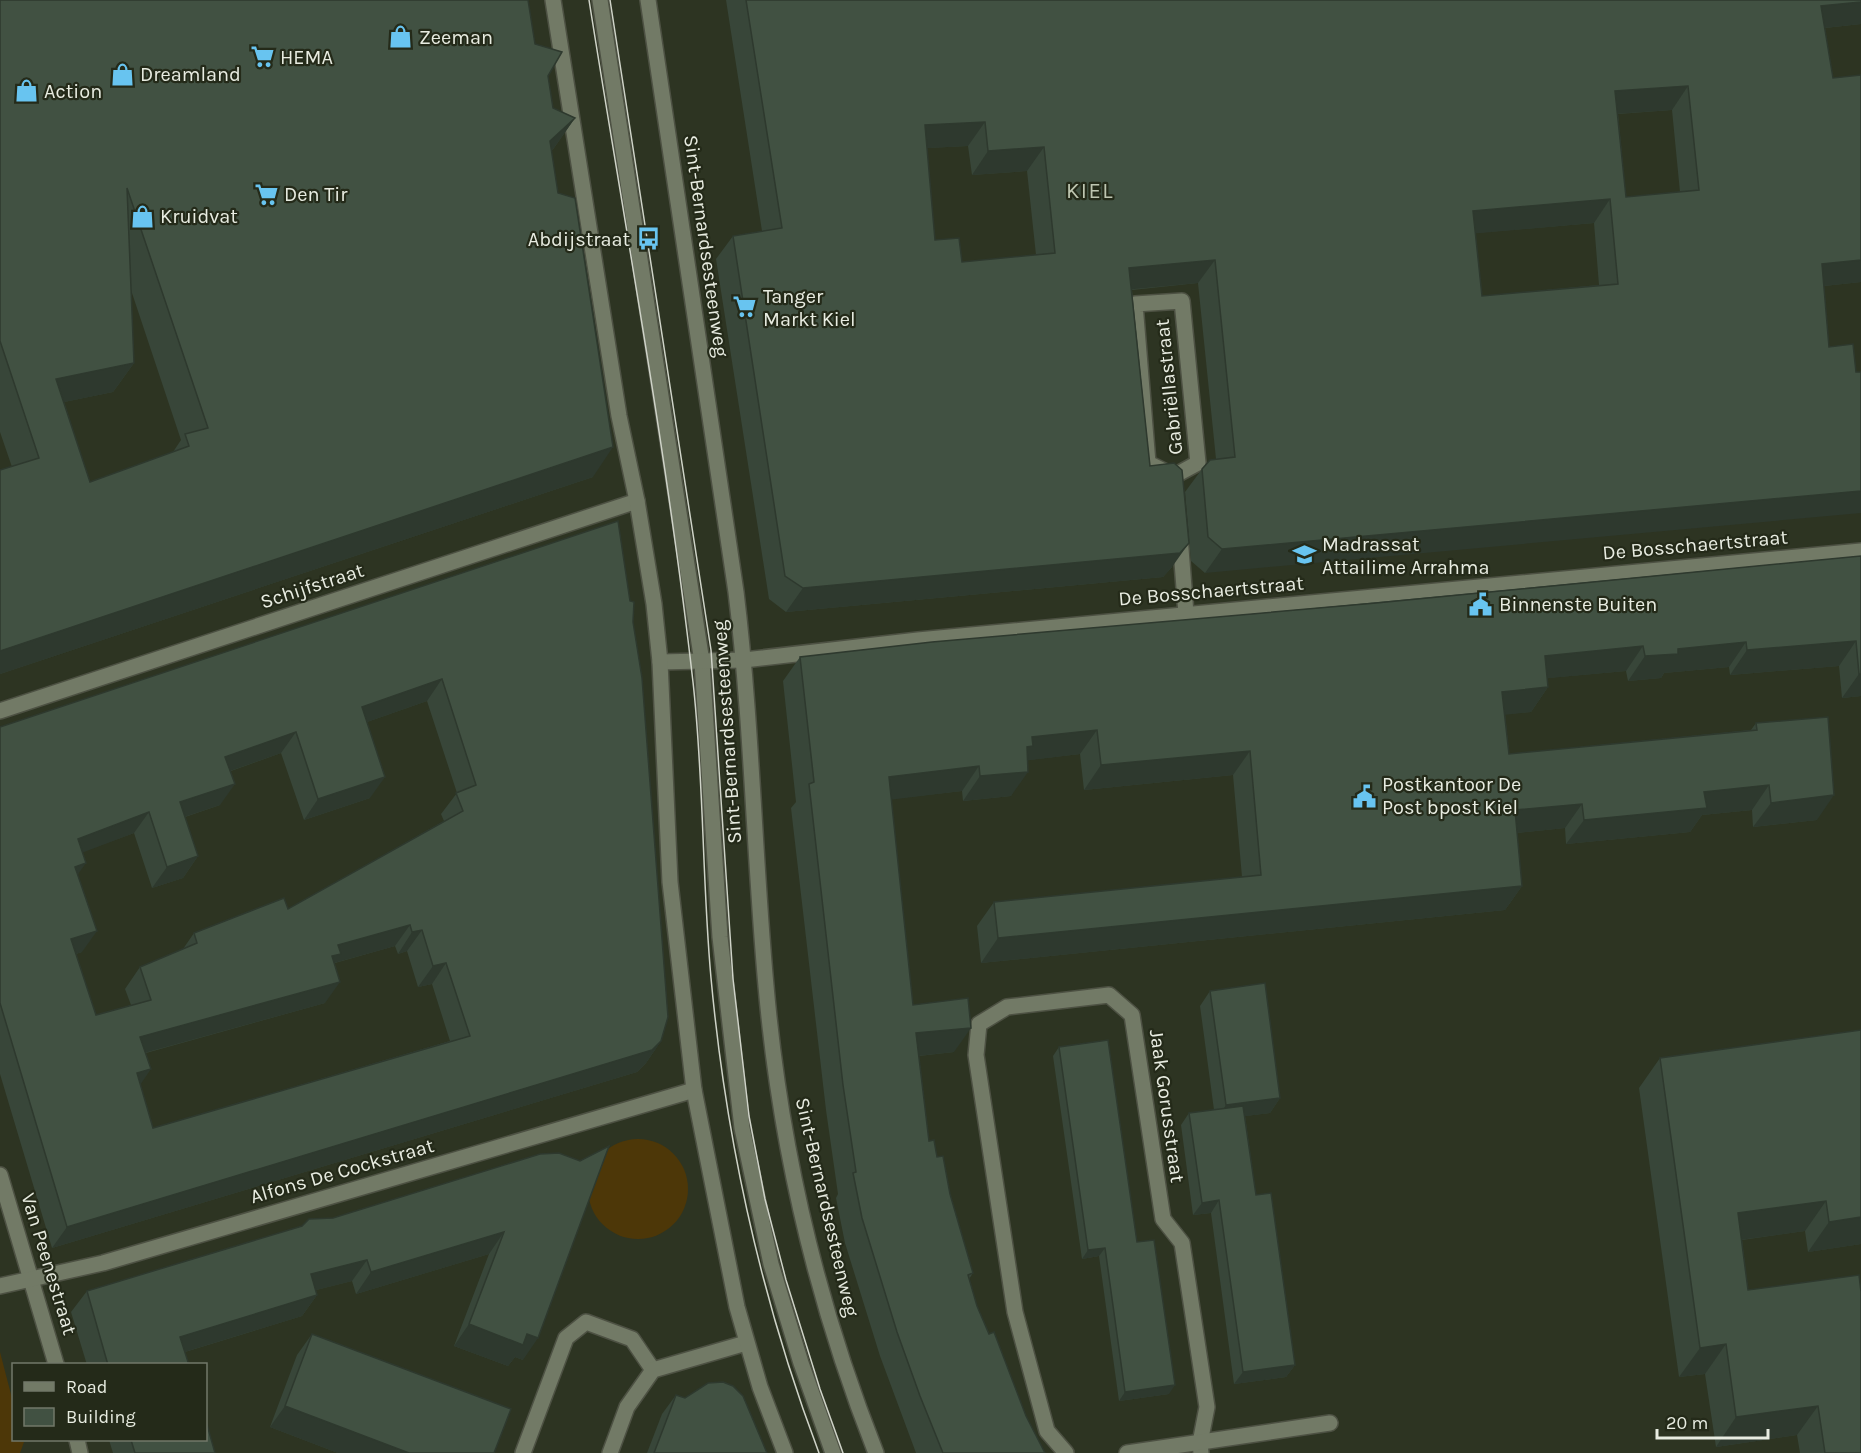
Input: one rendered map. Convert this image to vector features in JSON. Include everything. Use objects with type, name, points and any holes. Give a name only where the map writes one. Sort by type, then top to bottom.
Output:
[{"type":"street","points":[[553,0],[619,416],[637,501],[654,604],[660,662],[670,882],[694,1090],[746,1343],[785,1453]]},
{"type":"street","points":[[600,0],[702,662],[720,937],[742,1128],[771,1264],[801,1363],[833,1453]]},
{"type":"street","name":"Sint-Bernardsesteenweg","points":[[648,0],[744,660],[766,986],[783,1119],[801,1210],[829,1317],[850,1386],[876,1453]]},
{"type":"street","name":"Gabriëllastraat","points":[[1182,301],[1198,463],[1175,481],[1148,463],[1135,304],[1182,301]]},
{"type":"street","name":"Schijfstraat","points":[[0,711],[637,501]]},
{"type":"street","points":[[1178,520],[1186,614]]},
{"type":"street","name":"De Bosschaertstraat","points":[[660,662],[744,660],[918,640],[1861,551]]},
{"type":"street","name":"Jaak Gorusstraat","points":[[1066,1453],[1047,1431],[1015,1312],[976,1055],[979,1024],[1007,1007],[1109,995],[1132,1015],[1162,1219],[1182,1243],[1207,1407],[1200,1448]]},
{"type":"street","name":"Alfons De Cockstraat","points":[[0,1286],[102,1263],[694,1090]]},
{"type":"street","name":"Van Peenestraat","points":[[0,1175],[33,1279],[55,1363]]},
{"type":"street","points":[[523,1453],[566,1338],[586,1322],[632,1339],[653,1370]]},
{"type":"street","points":[[610,1453],[627,1407],[653,1370],[746,1343]]},
{"type":"street","points":[[1126,1453],[1200,1448],[1330,1423]]},
{"type":"shaded area","points":[[638,1139],[657,1142],[674,1153],[685,1170],[688,1189],[685,1208],[674,1225],[657,1236],[638,1239],[619,1236],[602,1225],[591,1208],[588,1189],[591,1170],[602,1153],[619,1142]]},
{"type":"shaded area","points":[[0,1352],[12,1398],[12,1441],[24,1442],[20,1453],[0,1453]]},
{"type":"building","points":[[0,0],[528,0],[535,44],[562,52],[548,76],[553,108],[575,118],[550,141],[558,193],[575,198],[613,447],[0,651],[0,470],[39,458],[0,341]],"holes":[[[127,188],[208,428],[185,434],[189,446],[90,482],[56,379],[134,363]]]},
{"type":"building","points":[[746,0],[1861,0],[1861,2],[1821,6],[1833,78],[1861,75],[1861,260],[1822,264],[1829,347],[1853,344],[1856,372],[1861,372],[1861,491],[1222,549],[1208,537],[1202,469],[1210,460],[1235,457],[1215,260],[1129,268],[1150,466],[1174,463],[1182,470],[1189,543],[1180,553],[803,588],[785,576],[733,236],[782,228]],"holes":[[[1688,86],[1699,190],[1626,197],[1615,91]],[[985,122],[988,151],[1044,147],[1055,253],[962,262],[959,238],[935,240],[925,125]],[[1610,199],[1618,284],[1482,296],[1473,211]]]},
{"type":"building","points":[[618,521],[630,601],[634,602],[633,622],[642,678],[668,1017],[661,1041],[652,1050],[67,1227],[0,1003],[0,727]],"holes":[[[442,679],[476,785],[456,793],[463,811],[288,909],[284,898],[194,933],[197,943],[140,967],[151,1000],[96,1015],[71,939],[97,931],[75,867],[86,863],[78,839],[149,812],[167,867],[198,856],[180,802],[235,784],[225,757],[296,732],[318,799],[385,777],[362,707]],[[410,925],[412,932],[422,930],[433,966],[446,963],[470,1036],[153,1128],[137,1073],[151,1069],[140,1037],[340,982],[332,956],[341,954],[338,945]]]},
{"type":"building","points":[[1861,556],[1861,674],[1859,674],[1856,641],[1747,650],[1746,642],[1678,649],[1678,654],[1645,656],[1643,646],[1545,656],[1548,687],[1502,692],[1509,754],[1757,730],[1756,723],[1828,717],[1834,795],[1771,803],[1769,785],[1704,792],[1707,808],[1584,820],[1582,804],[1515,810],[1522,886],[998,938],[994,902],[1261,875],[1250,751],[1101,765],[1097,730],[1032,737],[1033,746],[1027,747],[1028,772],[980,776],[979,766],[889,777],[913,1005],[968,998],[971,1028],[916,1033],[929,1141],[934,1140],[937,1157],[943,1156],[950,1194],[973,1273],[968,1275],[977,1306],[989,1334],[994,1332],[1026,1416],[1045,1453],[943,1453],[897,1332],[862,1218],[853,1173],[856,1172],[843,1085],[809,784],[814,782],[800,657],[932,642],[1376,603]]},
{"type":"building","points":[[1265,983],[1280,1098],[1226,1105],[1210,991]]},
{"type":"building","points":[[1861,1030],[1861,1217],[1829,1222],[1826,1201],[1738,1213],[1748,1290],[1859,1275],[1861,1292],[1861,1453],[1825,1453],[1818,1406],[1736,1417],[1726,1344],[1700,1348],[1660,1058]]},
{"type":"building","points":[[1108,1040],[1137,1242],[1154,1240],[1175,1385],[1125,1392],[1105,1248],[1088,1250],[1059,1047]]},
{"type":"building","points":[[1243,1106],[1256,1195],[1271,1193],[1295,1365],[1243,1372],[1219,1200],[1202,1203],[1189,1113]]},
{"type":"building","points":[[609,1146],[538,1338],[527,1334],[523,1345],[469,1324],[504,1232],[371,1272],[367,1260],[311,1274],[317,1295],[180,1337],[188,1363],[107,1363],[87,1291],[302,1226],[309,1219],[333,1218],[540,1154],[559,1153],[580,1161]]},
{"type":"building","points":[[312,1334],[511,1409],[494,1453],[409,1453],[285,1406]]},
{"type":"building","points":[[723,1382],[733,1386],[743,1396],[767,1453],[654,1453],[676,1395],[685,1398],[708,1383]]},
{"type":"building","points":[[207,1425],[215,1453],[135,1453],[131,1441],[207,1441]]},
{"type":"tram line","points":[[589,0],[658,426],[683,597],[697,719],[711,978],[726,1099],[736,1159],[763,1278],[798,1395],[819,1453]]},
{"type":"tram line","points":[[610,0],[711,650],[733,979],[749,1116],[765,1199],[786,1280],[820,1389],[843,1453]]},
{"type":"place","name":"Zeeman","points":[[401,37]]},
{"type":"place","name":"HEMA","points":[[262,57]]},
{"type":"place","name":"Dreamland","points":[[122,74]]},
{"type":"place","name":"Action","points":[[26,91]]},
{"type":"place","name":"Den Tir","points":[[266,194]]},
{"type":"place","name":"Kruidvat","points":[[142,216]]},
{"type":"place","name":"Abdijstraat","points":[[648,239]]},
{"type":"place","name":"Tanger Markt Kiel","points":[[745,307]]},
{"type":"place","name":"Madrassat Attailime Arrahma","points":[[1304,555]]},
{"type":"place","name":"Binnenste Buiten","points":[[1481,604]]},
{"type":"place","name":"Postkantoor De Post bpost Kiel","points":[[1364,796]]},
{"type":"district","name":"KIEL","points":[[1090,191]]}]
